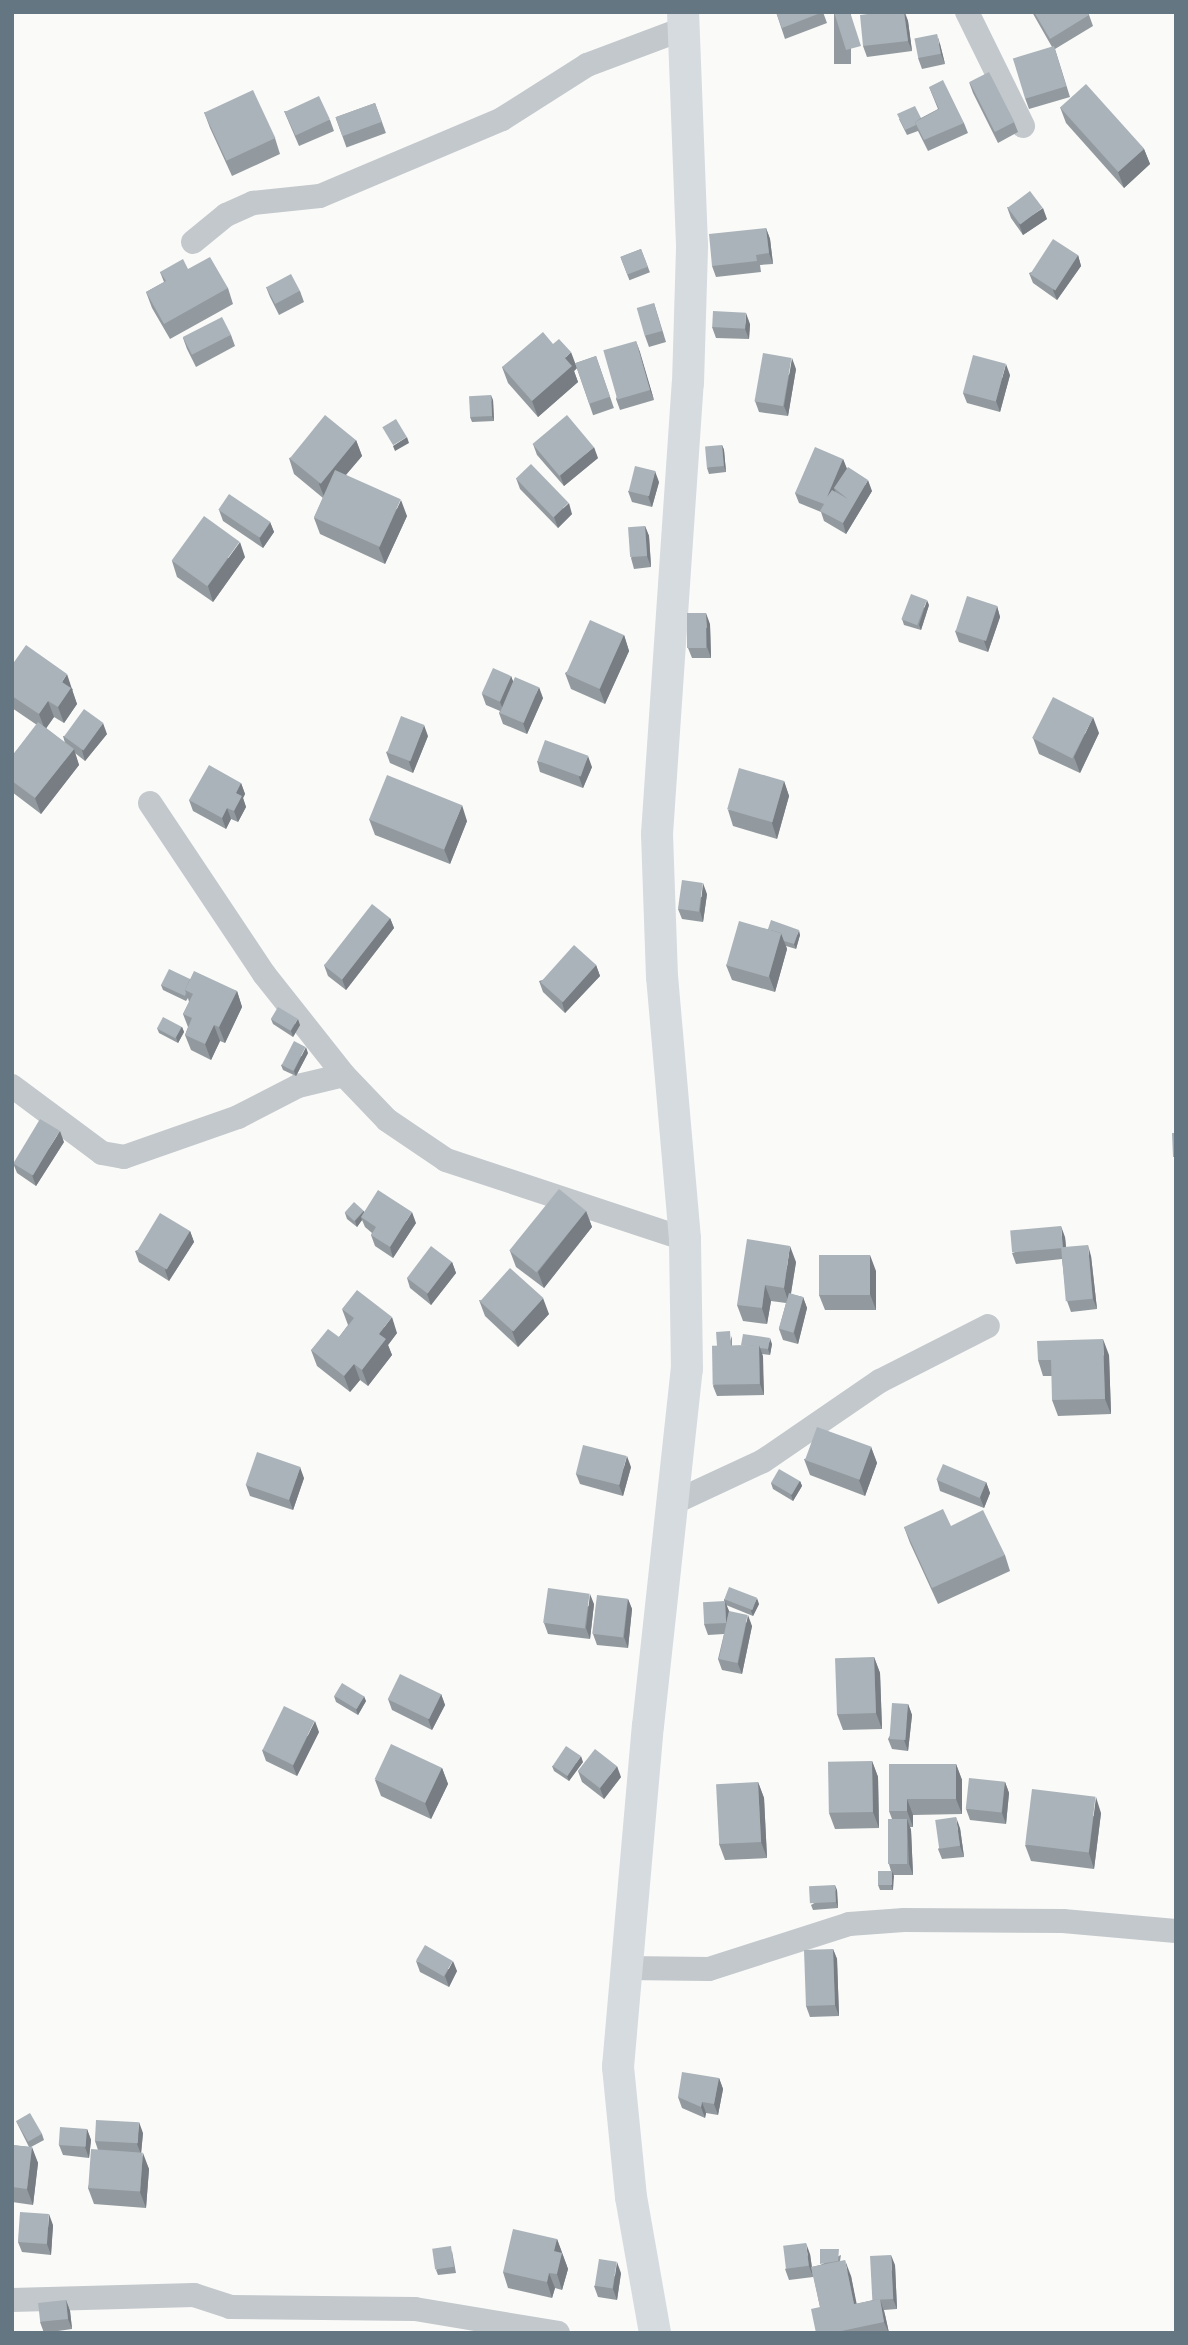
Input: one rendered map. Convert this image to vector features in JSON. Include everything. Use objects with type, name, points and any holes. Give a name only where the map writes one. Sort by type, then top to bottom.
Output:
[{"type":"main road","points":[[655,2333],[631,2197],[618,2067],[687,1369],[685,1239],[662,977],[657,834],[688,383],[692,245],[683,21]]},
{"type":"street","points":[[967,12],[1023,126]]},
{"type":"street","points":[[192,242],[226,215],[253,204],[320,196],[502,118],[611,54],[683,21]]},
{"type":"street","points":[[150,803],[264,974],[344,1074],[387,1120],[446,1160],[685,1239]]},
{"type":"street","points":[[12,1086],[102,1153],[124,1157],[238,1117],[298,1086],[344,1074]]},
{"type":"street","points":[[675,1502],[762,1461],[880,1381],[988,1326]]},
{"type":"street","points":[[626,1968],[709,1969],[849,1924],[905,1920],[1063,1921],[1176,1931]]},
{"type":"street","points":[[12,2300],[194,2295],[230,2307],[415,2309],[558,2333]]},
{"type":"building","points":[[776,12],[823,12],[782,28]]},
{"type":"building","points":[[834,12],[850,12],[861,46],[846,50]]},
{"type":"building","points":[[904,12],[908,41],[863,46],[860,15]]},
{"type":"building","points":[[1034,12],[1088,12],[1089,15],[1050,39]]},
{"type":"building","points":[[937,34],[941,54],[918,58],[914,38]]},
{"type":"building","points":[[1054,46],[1066,86],[1025,99],[1013,59]]},
{"type":"building","points":[[989,72],[1014,122],[995,132],[969,82]]},
{"type":"building","points":[[943,80],[964,123],[924,140],[915,122],[939,109],[929,87]]},
{"type":"building","points":[[1086,84],[1144,149],[1118,172],[1060,107]]},
{"type":"building","points":[[253,90],[275,138],[226,161],[204,113]]},
{"type":"building","points":[[319,96],[330,120],[296,136],[285,112]]},
{"type":"building","points":[[375,103],[382,122],[342,136],[336,117]]},
{"type":"building","points":[[915,106],[921,118],[915,122],[916,125],[905,130],[897,114]]},
{"type":"building","points":[[1030,191],[1043,208],[1020,225],[1008,208]]},
{"type":"building","points":[[766,228],[769,253],[756,255],[757,261],[712,266],[709,234]]},
{"type":"building","points":[[1053,239],[1078,255],[1055,291],[1030,274]]},
{"type":"building","points":[[641,249],[648,267],[627,275],[620,257]]},
{"type":"building","points":[[210,257],[228,288],[164,324],[146,292],[166,281],[160,272],[183,259],[188,269]]},
{"type":"building","points":[[291,274],[300,291],[275,304],[266,287]]},
{"type":"building","points":[[654,303],[662,331],[645,336],[637,308]]},
{"type":"building","points":[[713,311],[746,313],[745,329],[712,327]]},
{"type":"building","points":[[222,317],[231,335],[192,355],[183,337]]},
{"type":"building","points":[[543,332],[553,344],[559,339],[571,352],[565,358],[572,366],[532,401],[502,367]]},
{"type":"building","points":[[636,341],[650,390],[617,399],[603,350]]},
{"type":"building","points":[[763,353],[792,358],[783,406],[754,401]]},
{"type":"building","points":[[973,355],[1006,364],[996,401],[963,393]]},
{"type":"building","points":[[596,356],[610,397],[589,404],[575,363]]},
{"type":"building","points":[[491,395],[492,416],[470,417],[469,396]]},
{"type":"building","points":[[325,415],[356,440],[321,484],[290,459]]},
{"type":"building","points":[[567,415],[594,447],[560,476],[533,444]]},
{"type":"building","points":[[396,419],[407,437],[393,445],[382,427]]},
{"type":"building","points":[[722,445],[724,466],[707,467],[705,446]]},
{"type":"building","points":[[815,447],[843,459],[827,497],[832,490],[848,499],[834,488],[848,467],[868,480],[843,523],[820,511],[824,504],[795,493]]},
{"type":"building","points":[[531,464],[569,503],[553,517],[516,479]]},
{"type":"building","points":[[635,466],[655,471],[649,496],[629,491]]},
{"type":"building","points":[[335,470],[401,499],[380,547],[314,518]]},
{"type":"building","points":[[229,494],[270,522],[260,538],[218,510]]},
{"type":"building","points":[[204,516],[240,542],[207,586],[172,560]]},
{"type":"building","points":[[645,526],[647,556],[630,557],[628,527]]},
{"type":"building","points":[[911,594],[927,600],[917,625],[901,619]]},
{"type":"building","points":[[967,596],[997,606],[986,641],[956,631]]},
{"type":"building","points":[[687,613],[706,613],[706,648],[687,648]]},
{"type":"building","points":[[590,620],[624,635],[600,689],[566,674]]},
{"type":"building","points":[[26,645],[67,674],[62,682],[71,688],[58,707],[48,701],[39,714],[12,696],[12,665]]},
{"type":"building","points":[[493,668],[511,676],[500,702],[482,694]]},
{"type":"building","points":[[515,677],[539,687],[524,723],[500,713]]},
{"type":"building","points":[[1053,697],[1093,717],[1072,758],[1032,738]]},
{"type":"building","points":[[84,709],[103,723],[83,751],[64,737]]},
{"type":"building","points":[[401,716],[424,725],[410,761],[387,752]]},
{"type":"building","points":[[38,722],[74,749],[35,798],[12,781],[12,756]]},
{"type":"building","points":[[545,740],[588,756],[581,776],[537,761]]},
{"type":"building","points":[[209,765],[241,783],[236,793],[242,796],[234,811],[227,808],[222,818],[189,800]]},
{"type":"building","points":[[739,768],[784,781],[772,822],[727,809]]},
{"type":"building","points":[[387,775],[462,805],[444,850],[369,820]]},
{"type":"building","points":[[682,880],[703,883],[699,912],[678,909]]},
{"type":"building","points":[[372,904],[390,918],[342,980],[324,965]]},
{"type":"building","points":[[771,920],[799,930],[794,944],[784,941],[781,933],[768,929]]},
{"type":"building","points":[[739,921],[781,933],[769,977],[726,965]]},
{"type":"building","points":[[574,945],[596,965],[563,1002],[541,982]]},
{"type":"building","points":[[169,969],[190,979],[185,996],[161,985]]},
{"type":"building","points":[[194,971],[237,991],[219,1027],[214,1025],[205,1044],[185,1035],[192,1018],[183,1014],[193,994],[185,990]]},
{"type":"building","points":[[278,1007],[298,1019],[291,1031],[271,1019]]},
{"type":"building","points":[[163,1017],[182,1027],[175,1038],[157,1028]]},
{"type":"building","points":[[294,1041],[306,1047],[293,1071],[282,1065]]},
{"type":"building","points":[[40,1119],[60,1131],[33,1175],[13,1164]]},
{"type":"building","points":[[1172,1133],[1176,1133],[1176,1157],[1173,1157]]},
{"type":"building","points":[[559,1189],[586,1211],[536,1272],[509,1250]]},
{"type":"building","points":[[378,1190],[412,1212],[390,1247],[371,1235],[376,1227],[361,1217]]},
{"type":"building","points":[[354,1202],[364,1211],[354,1221],[345,1212]]},
{"type":"building","points":[[160,1213],[190,1231],[167,1270],[137,1252]]},
{"type":"building","points":[[1061,1226],[1063,1248],[1012,1252],[1010,1230]]},
{"type":"building","points":[[747,1239],[790,1246],[784,1288],[765,1285],[762,1308],[737,1305]]},
{"type":"building","points":[[1088,1245],[1093,1299],[1066,1301],[1061,1247]]},
{"type":"building","points":[[431,1246],[452,1262],[428,1294],[407,1278]]},
{"type":"building","points":[[819,1255],[870,1255],[870,1295],[819,1295]]},
{"type":"building","points":[[510,1268],[543,1298],[513,1332],[480,1301]]},
{"type":"building","points":[[357,1290],[392,1317],[379,1334],[386,1339],[362,1370],[354,1364],[344,1376],[311,1350],[328,1329],[339,1337],[354,1318],[342,1309]]},
{"type":"building","points":[[789,1293],[803,1297],[793,1333],[779,1329]]},
{"type":"building","points":[[730,1331],[731,1346],[717,1347],[716,1332]]},
{"type":"building","points":[[743,1334],[770,1338],[768,1349],[760,1348],[759,1345],[741,1345]]},
{"type":"building","points":[[1103,1339],[1105,1399],[1052,1400],[1051,1360],[1038,1360],[1037,1341]]},
{"type":"building","points":[[759,1345],[760,1384],[713,1385],[712,1346]]},
{"type":"building","points":[[817,1427],[872,1447],[860,1480],[805,1460]]},
{"type":"building","points":[[583,1445],[627,1456],[619,1485],[576,1474]]},
{"type":"building","points":[[257,1452],[300,1467],[289,1500],[246,1485]]},
{"type":"building","points":[[943,1464],[986,1482],[980,1498],[936,1480]]},
{"type":"building","points":[[779,1469],[800,1481],[792,1495],[771,1483]]},
{"type":"building","points":[[943,1509],[951,1526],[983,1510],[1005,1555],[932,1588],[904,1527]]},
{"type":"building","points":[[729,1587],[757,1598],[752,1610],[724,1599]]},
{"type":"building","points":[[548,1588],[590,1594],[585,1629],[543,1623]]},
{"type":"building","points":[[597,1595],[628,1599],[623,1637],[592,1634]]},
{"type":"building","points":[[725,1601],[726,1623],[704,1624],[703,1602]]},
{"type":"building","points":[[729,1611],[748,1615],[737,1663],[719,1659]]},
{"type":"building","points":[[874,1657],[876,1713],[837,1714],[835,1658]]},
{"type":"building","points":[[400,1674],[441,1694],[429,1719],[388,1699]]},
{"type":"building","points":[[342,1683],[364,1696],[357,1709],[334,1696]]},
{"type":"building","points":[[892,1703],[908,1704],[905,1740],[889,1739]]},
{"type":"building","points":[[284,1706],[315,1721],[293,1765],[263,1750]]},
{"type":"building","points":[[391,1744],[442,1768],[425,1803],[375,1779]]},
{"type":"building","points":[[566,1746],[581,1756],[568,1776],[553,1766]]},
{"type":"building","points":[[595,1749],[617,1766],[600,1788],[578,1771]]},
{"type":"building","points":[[872,1761],[873,1812],[829,1813],[828,1762]]},
{"type":"building","points":[[889,1764],[956,1764],[956,1799],[907,1799],[907,1811],[889,1811]]},
{"type":"building","points":[[969,1778],[1005,1782],[1002,1813],[966,1809]]},
{"type":"building","points":[[758,1782],[761,1842],[719,1844],[716,1784]]},
{"type":"building","points":[[1032,1789],[1096,1797],[1089,1852],[1025,1845]]},
{"type":"building","points":[[956,1817],[960,1846],[939,1849],[935,1820]]},
{"type":"building","points":[[888,1819],[907,1819],[907,1864],[888,1864]]},
{"type":"building","points":[[878,1871],[892,1871],[892,1885],[878,1885]]},
{"type":"building","points":[[835,1885],[836,1902],[810,1903],[809,1886]]},
{"type":"building","points":[[425,1945],[453,1961],[444,1977],[416,1961]]},
{"type":"building","points":[[833,1949],[835,2005],[806,2006],[804,1950]]},
{"type":"building","points":[[682,2072],[719,2078],[714,2104],[702,2102],[701,2107],[678,2097]]},
{"type":"building","points":[[30,2113],[42,2134],[28,2142],[16,2121]]},
{"type":"building","points":[[96,2120],[139,2122],[138,2143],[95,2141]]},
{"type":"building","points":[[60,2127],[87,2129],[86,2147],[59,2145]]},
{"type":"building","points":[[12,2145],[32,2147],[27,2189],[12,2187]]},
{"type":"building","points":[[91,2149],[143,2153],[140,2192],[88,2188]]},
{"type":"building","points":[[20,2212],[49,2214],[47,2244],[18,2242]]},
{"type":"building","points":[[513,2229],[557,2239],[554,2251],[562,2253],[557,2274],[549,2273],[547,2282],[503,2272]]},
{"type":"building","points":[[806,2243],[809,2266],[786,2269],[783,2246]]},
{"type":"building","points":[[451,2246],[454,2267],[435,2269],[432,2249]]},
{"type":"building","points":[[820,2249],[839,2249],[838,2261],[820,2264]]},
{"type":"building","points":[[891,2255],[893,2299],[872,2300],[870,2256]]},
{"type":"building","points":[[599,2259],[617,2262],[613,2288],[595,2286]]},
{"type":"building","points":[[845,2260],[854,2304],[880,2299],[884,2322],[832,2333],[816,2333],[811,2309],[820,2307],[811,2267]]},
{"type":"building","points":[[66,2300],[68,2319],[40,2322],[38,2303]]}]
